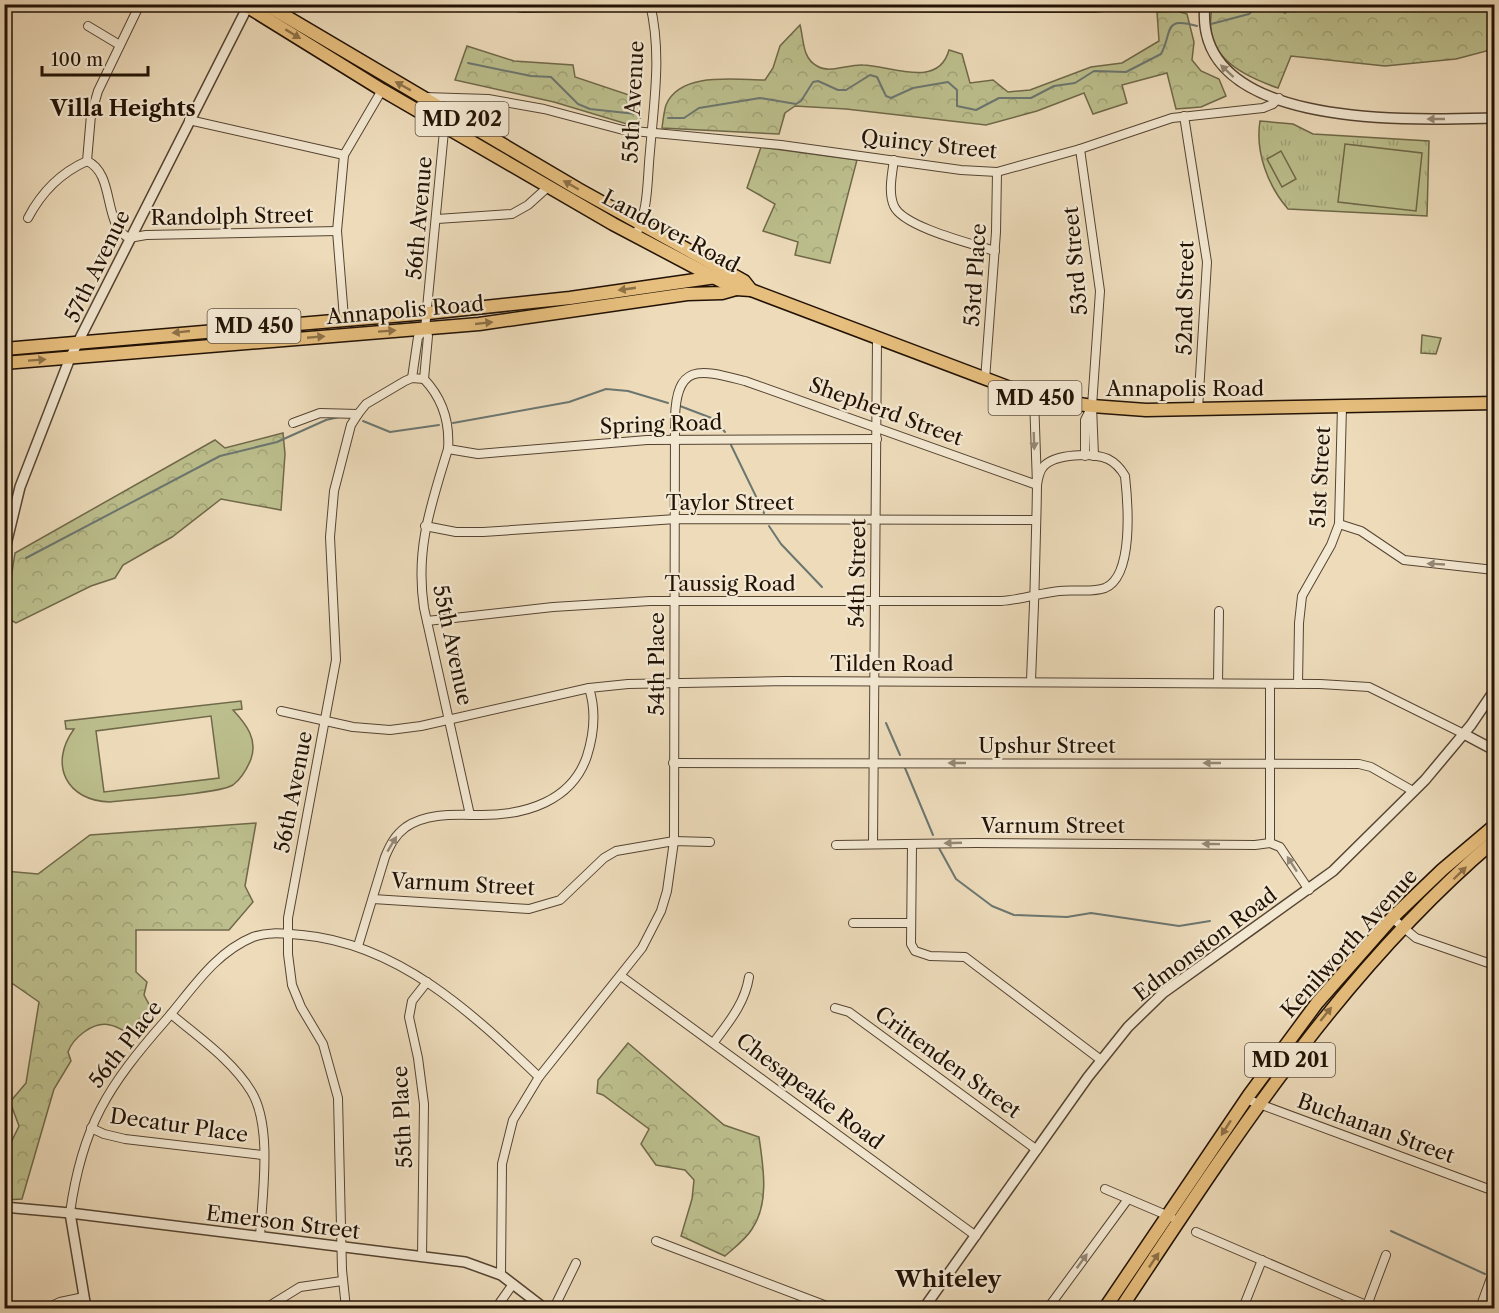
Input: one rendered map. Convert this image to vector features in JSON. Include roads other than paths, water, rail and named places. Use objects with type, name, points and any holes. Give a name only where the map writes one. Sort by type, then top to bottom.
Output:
[{"type":"main road","name":"Landover Road","points":[[265,4],[641,225],[744,281],[751,290]]},
{"type":"main road","name":"Landover Road","points":[[246,5],[382,90],[635,236],[736,290],[751,290]]},
{"type":"main road","points":[[685,282],[687,265]]},
{"type":"main road","name":"Annapolis Road","points":[[4,349],[344,318],[428,313],[717,278],[730,274]]},
{"type":"main road","name":"Annapolis Road","points":[[4,363],[425,329],[502,321],[687,294],[722,293],[736,290]]},
{"type":"main road","name":"Annapolis Road","points":[[751,290],[1034,397],[1092,406],[1120,410],[1494,403]]},
{"type":"main road","name":"Kenilworth Avenue","points":[[1105,1308],[1246,1099],[1317,1003],[1392,918],[1442,870],[1494,826]]},
{"type":"main road","name":"Kenilworth Avenue","points":[[1122,1308],[1259,1104],[1324,1015],[1402,927],[1494,842]]},
{"type":"street","points":[[87,161],[92,115],[98,91],[118,44],[140,4]]},
{"type":"street","points":[[500,4],[523,8],[650,5],[1095,8],[1127,4]]},
{"type":"street","points":[[1205,4],[1208,40],[1219,63],[1244,83],[1279,98],[1321,110],[1371,117],[1494,118]]},
{"type":"street","name":"57th Avenue","points":[[4,553],[25,472],[70,358],[80,342],[129,238],[246,5]]},
{"type":"street","name":"55th Avenue","points":[[635,236],[641,225],[657,57],[650,5]]},
{"type":"street","points":[[88,26],[118,44]]},
{"type":"street","points":[[344,318],[337,231],[344,155],[382,90]]},
{"type":"street","name":"Quincy Street","points":[[423,97],[488,99],[544,109],[623,130],[781,144],[997,172],[1080,149],[1157,122],[1184,116],[1263,108],[1273,104],[1279,98]]},
{"type":"street","name":"56th Avenue","points":[[425,329],[446,110]]},
{"type":"street","name":"52nd Street","points":[[1184,116],[1207,262],[1198,409]]},
{"type":"street","points":[[189,120],[344,155]]},
{"type":"street","name":"53rd Street","points":[[1080,149],[1100,291],[1089,456]]},
{"type":"street","points":[[894,160],[891,197],[899,214],[914,222],[995,251]]},
{"type":"street","points":[[28,218],[50,187],[70,170],[87,161]]},
{"type":"street","points":[[87,161],[97,169],[120,230],[129,238]]},
{"type":"street","name":"53rd Place","points":[[985,380],[995,251],[997,172]]},
{"type":"street","points":[[436,219],[512,214],[528,206],[549,186]]},
{"type":"street","name":"Randolph Street","points":[[129,238],[146,235],[337,231]]},
{"type":"street","points":[[293,423],[320,413],[357,414],[375,398],[412,378],[424,380],[428,336],[425,329],[418,337],[412,378]]},
{"type":"street","name":"54th Street","points":[[873,844],[877,339]]},
{"type":"street","name":"54th Place","points":[[621,976],[642,948],[661,911],[667,891],[674,842],[675,404],[683,383],[698,372],[708,371],[721,375]]},
{"type":"street","name":"Shepherd Street","points":[[721,375],[781,392],[1037,485]]},
{"type":"street","name":"55th Avenue","points":[[424,380],[439,399],[446,417],[448,449],[425,526],[420,574],[427,621],[470,815]]},
{"type":"street","points":[[1031,681],[1037,485],[1034,397]]},
{"type":"street","name":"51st Street","points":[[1299,684],[1299,614],[1302,596],[1331,545],[1339,524],[1342,406]]},
{"type":"street","name":"56th Avenue","points":[[346,1308],[342,1281],[340,1133],[336,1086],[323,1044],[301,1007],[292,985],[288,934],[292,890],[326,720],[337,642],[330,537],[331,514],[345,446],[357,414]]},
{"type":"street","name":"Spring Road","points":[[448,449],[478,453],[612,442],[876,439]]},
{"type":"street","points":[[1037,485],[1041,469],[1049,462],[1062,458],[1089,456]]},
{"type":"street","name":"Taussig Road","points":[[427,621],[565,606],[674,600],[1001,601],[1035,597],[1059,591],[1105,588],[1114,582],[1124,566],[1125,476],[1114,463],[1089,456]]},
{"type":"street","name":"Taylor Street","points":[[425,526],[456,532],[483,532],[675,519],[1036,520]]},
{"type":"street","points":[[1339,524],[1361,531],[1404,560],[1494,570]]},
{"type":"street","points":[[1218,683],[1219,611]]},
{"type":"street","name":"Tilden Road","points":[[280,711],[353,728],[390,730],[589,688],[673,682],[1031,681],[1299,684],[1369,687],[1494,750]]},
{"type":"street","points":[[1270,684],[1270,843],[1280,847],[1309,890]]},
{"type":"street","points":[[358,946],[391,844],[406,827],[432,817],[513,814],[529,810],[553,799],[573,782],[590,745],[593,716],[589,688]]},
{"type":"street","name":"Edmonston Road","points":[[924,1308],[1101,1060],[1128,1027],[1163,993],[1309,890],[1344,861],[1413,791],[1464,734],[1494,691]]},
{"type":"street","name":"Upshur Street","points":[[673,763],[1365,765],[1413,791]]},
{"type":"street","name":"Varnum Street","points":[[373,898],[507,909],[546,906],[573,890],[604,858],[616,851],[674,842],[710,842]]},
{"type":"street","name":"Varnum Street","points":[[836,845],[1270,843]]},
{"type":"street","points":[[912,844],[911,944],[915,951],[930,956],[965,957],[1101,1060]]},
{"type":"street","points":[[1392,918],[1416,938],[1494,965]]},
{"type":"street","points":[[853,923],[911,926]]},
{"type":"street","name":"56th Place","points":[[86,1308],[70,1213],[76,1176],[91,1128],[104,1099],[122,1070],[213,964],[240,944],[264,934],[288,934],[358,946],[427,982],[479,1020],[539,1077]]},
{"type":"street","points":[[501,1275],[501,1191],[505,1149],[513,1120],[539,1077],[621,976]]},
{"type":"street","name":"Chesapeake Road","points":[[621,976],[976,1236]]},
{"type":"street","points":[[714,1042],[738,1011],[747,992],[749,977]]},
{"type":"street","name":"55th Place","points":[[422,1257],[424,1104],[418,1058],[409,1017],[412,1001],[427,982]]},
{"type":"street","name":"Crittenden Street","points":[[835,1008],[849,1012],[1037,1150]]},
{"type":"street","points":[[171,1014],[231,1067],[252,1092],[260,1117],[262,1155],[260,1237]]},
{"type":"street","name":"Buchanan Street","points":[[1246,1099],[1494,1191]]},
{"type":"street","name":"Decatur Place","points":[[91,1128],[125,1139],[262,1155]]},
{"type":"street","points":[[1105,1189],[1181,1221]]},
{"type":"street","points":[[1048,1308],[1128,1198]]},
{"type":"street","name":"Emerson Street","points":[[4,1207],[70,1213],[478,1265],[501,1275],[544,1308]]},
{"type":"street","points":[[1196,1232],[1369,1308],[1386,1255]]},
{"type":"street","points":[[656,1241],[832,1308]]},
{"type":"street","points":[[1243,1308],[1262,1260]]},
{"type":"street","points":[[554,1308],[576,1263]]},
{"type":"street","points":[[1480,1308],[1494,1270]]},
{"type":"street","points":[[266,1308],[300,1287],[342,1281]]},
{"type":"street","points":[[496,1308],[513,1284]]},
{"type":"street","points":[[47,1308],[60,1302],[84,1297]]},
{"type":"waterway","points":[[1211,24],[1249,14],[1259,4]]},
{"type":"waterway","points":[[1272,4],[1285,13],[1294,4]]},
{"type":"waterway","points":[[668,118],[684,118],[699,108],[760,98],[796,104],[801,101],[813,82],[818,81],[838,90],[846,90],[870,75],[877,77],[886,96],[891,98],[913,88],[948,82],[957,90],[957,106],[976,110],[999,98],[1031,98],[1054,86],[1075,83],[1094,71],[1126,72],[1161,54],[1173,25],[1186,23],[1197,26]]},
{"type":"waterway","points":[[468,63],[531,76],[551,77],[578,104],[590,109],[636,114]]},
{"type":"waterway","points":[[453,423],[569,402],[606,389],[628,391],[668,403]]},
{"type":"waterway","points":[[680,406],[714,419],[725,432]]},
{"type":"waterway","points":[[26,558],[220,456],[277,442],[326,420],[339,417]]},
{"type":"waterway","points":[[363,421],[390,432],[439,425]]},
{"type":"waterway","points":[[731,445],[764,513]]},
{"type":"waterway","points":[[769,526],[781,544],[822,587]]},
{"type":"waterway","points":[[886,723],[900,755]]},
{"type":"waterway","points":[[905,768],[933,835]]},
{"type":"waterway","points":[[939,848],[956,879],[992,906],[1014,915],[1067,917],[1091,913],[1179,926],[1210,921]]},
{"type":"waterway","points":[[1391,1231],[1485,1274]]},
{"type":"district","name":"Villa Heights","points":[[123,108]]},
{"type":"district","name":"Whiteley","points":[[948,1279]]}]
